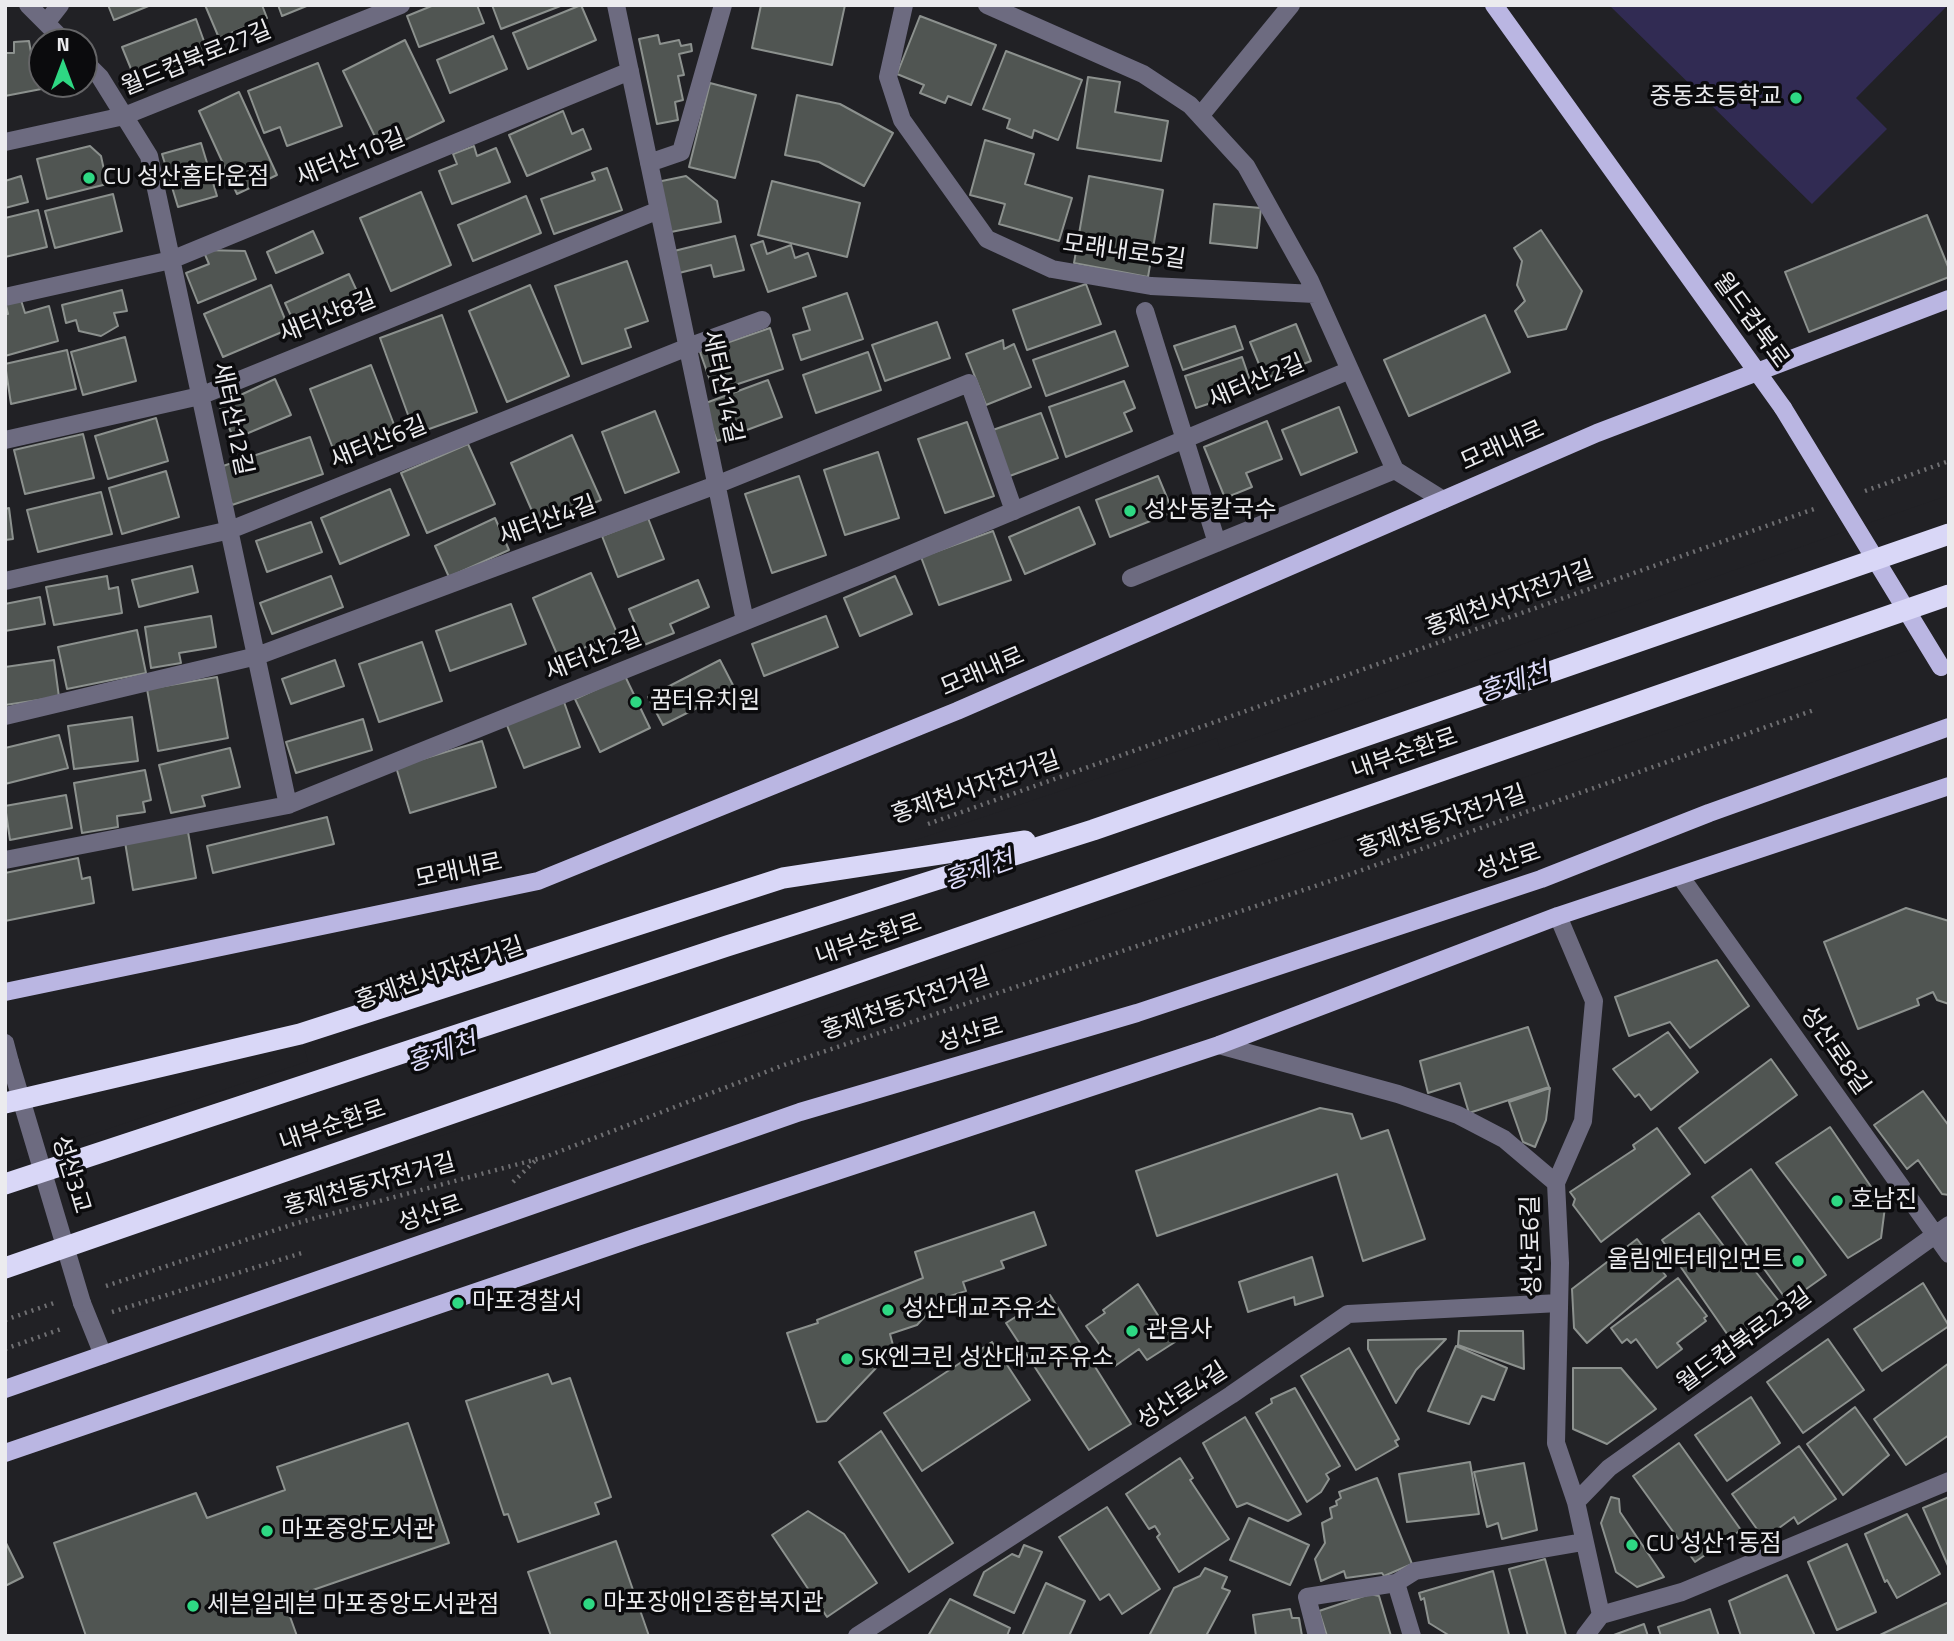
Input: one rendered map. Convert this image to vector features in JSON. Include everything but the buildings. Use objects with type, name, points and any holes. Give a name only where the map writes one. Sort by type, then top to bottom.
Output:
[{"type":"highway","name":"내부순환로","points":[[5,1184],[727,946],[1093,830],[1949,534]]},
{"type":"highway","name":"내부순환로","points":[[5,1268],[1949,595]]},
{"type":"highway","points":[[5,1103],[300,1034],[783,878],[1093,830]]},
{"type":"main road","name":"월드컵북로","points":[[1494,5],[1783,408],[1945,672]]},
{"type":"main road","name":"모래내로","points":[[5,992],[538,881],[957,711],[1597,433],[1949,299]]},
{"type":"main road","name":"성산로","points":[[5,1390],[800,1112],[1138,1013],[1541,879],[1709,813],[1949,727]]},
{"type":"main road","points":[[5,1453],[624,1241],[1219,1045],[1558,916],[1949,786]]},
{"type":"street","points":[[28,5],[51,28]]},
{"type":"street","points":[[46,23],[60,5]]},
{"type":"street","name":"월드컵북로27길","points":[[5,142],[124,116],[401,5]]},
{"type":"street","name":"새터산14길","points":[[616,5],[745,621]]},
{"type":"street","points":[[649,163],[681,152],[723,5]]},
{"type":"street","name":"모래내로5길","points":[[904,5],[888,77],[902,120],[987,239],[1052,270],[1151,286],[1315,294]]},
{"type":"street","points":[[987,5],[1143,74],[1190,105],[1246,166],[1315,294],[1395,470],[1443,500]]},
{"type":"street","points":[[1200,116],[1291,5]]},
{"type":"street","name":"새터산10길","points":[[5,297],[172,260],[630,71]]},
{"type":"street","name":"새터산12길","points":[[98,75],[149,156],[288,805]]},
{"type":"street","name":"새터산8길","points":[[5,440],[200,396],[659,210]]},
{"type":"street","name":"새터산2길","points":[[1145,311],[1217,543]]},
{"type":"street","name":"새터산6길","points":[[5,581],[230,530],[762,320]]},
{"type":"street","name":"새터산2길","points":[[5,860],[288,805],[1014,511],[1350,370]]},
{"type":"street","name":"새터산4길","points":[[5,716],[257,656],[716,485],[969,383],[1014,511]]},
{"type":"street","points":[[1131,578],[1395,470]]},
{"type":"street","name":"성산로8길","points":[[1680,876],[1942,1230],[1949,1254]]},
{"type":"street","name":"성산로6길","points":[[1558,916],[1594,1001],[1583,1121],[1556,1183],[1559,1303],[1556,1443],[1576,1502],[1601,1615]]},
{"type":"street","name":"성산3교","points":[[5,1043],[74,1301],[103,1356]]},
{"type":"street","points":[[1219,1045],[1398,1094],[1458,1115],[1504,1139],[1556,1183]]},
{"type":"street","name":"월드컵북로23길","points":[[1576,1502],[1609,1468],[1942,1230]]},
{"type":"street","name":"성산로4길","points":[[865,1634],[1231,1395],[1348,1314],[1559,1303]]},
{"type":"street","points":[[1586,1636],[1601,1615],[1682,1592],[1949,1481]]},
{"type":"street","points":[[1317,1636],[1307,1597],[1396,1583],[1415,1571],[1583,1542]]},
{"type":"street","points":[[1396,1583],[1412,1636]]},
{"type":"path","points":[[1858,493],[1949,461]]},
{"type":"path","name":"홍제천서자전거길","points":[[920,827],[1820,507]]},
{"type":"path","name":"홍제천동자전거길","points":[[105,1287],[297,1223],[538,1158],[784,1065],[1345,876],[1814,710]]},
{"type":"path","points":[[503,1191],[538,1158]]},
{"type":"path","points":[[5,1320],[74,1301]]},
{"type":"shaded area","points":[[1609,5],[1948,5],[1856,98],[1887,129],[1812,204]]},
{"type":"pier","points":[[1949,495],[1949,637],[5,1280],[5,1164],[308,1061],[304,1047],[1217,738],[1220,750]]},
{"type":"place","name":"중동초등학교","points":[[1796,98]]},
{"type":"place","name":"CU 성산홈타운점","points":[[89,178]]},
{"type":"place","name":"성산동칼국수","points":[[1130,511]]},
{"type":"place","name":"꿈터유치원","points":[[636,702]]},
{"type":"place","name":"호남진","points":[[1837,1201]]},
{"type":"place","name":"울림엔터테인먼트","points":[[1798,1261]]},
{"type":"place","name":"마포경찰서","points":[[458,1303]]},
{"type":"place","name":"성산대교주유소","points":[[888,1310]]},
{"type":"place","name":"관음사","points":[[1132,1331]]},
{"type":"place","name":"SK엔크린 성산대교주유소","points":[[847,1359]]},
{"type":"place","name":"마포중앙도서관","points":[[267,1531]]},
{"type":"place","name":"CU 성산1동점","points":[[1632,1545]]},
{"type":"place","name":"마포장애인종합복지관","points":[[589,1604]]},
{"type":"place","name":"세븐일레븐 마포중앙도서관점","points":[[193,1606]]},
{"type":"water label","name":"홍제천","points":[[1514,684]]},
{"type":"water label","name":"홍제천","points":[[979,872]]},
{"type":"water label","name":"홍제천","points":[[442,1054]]}]
